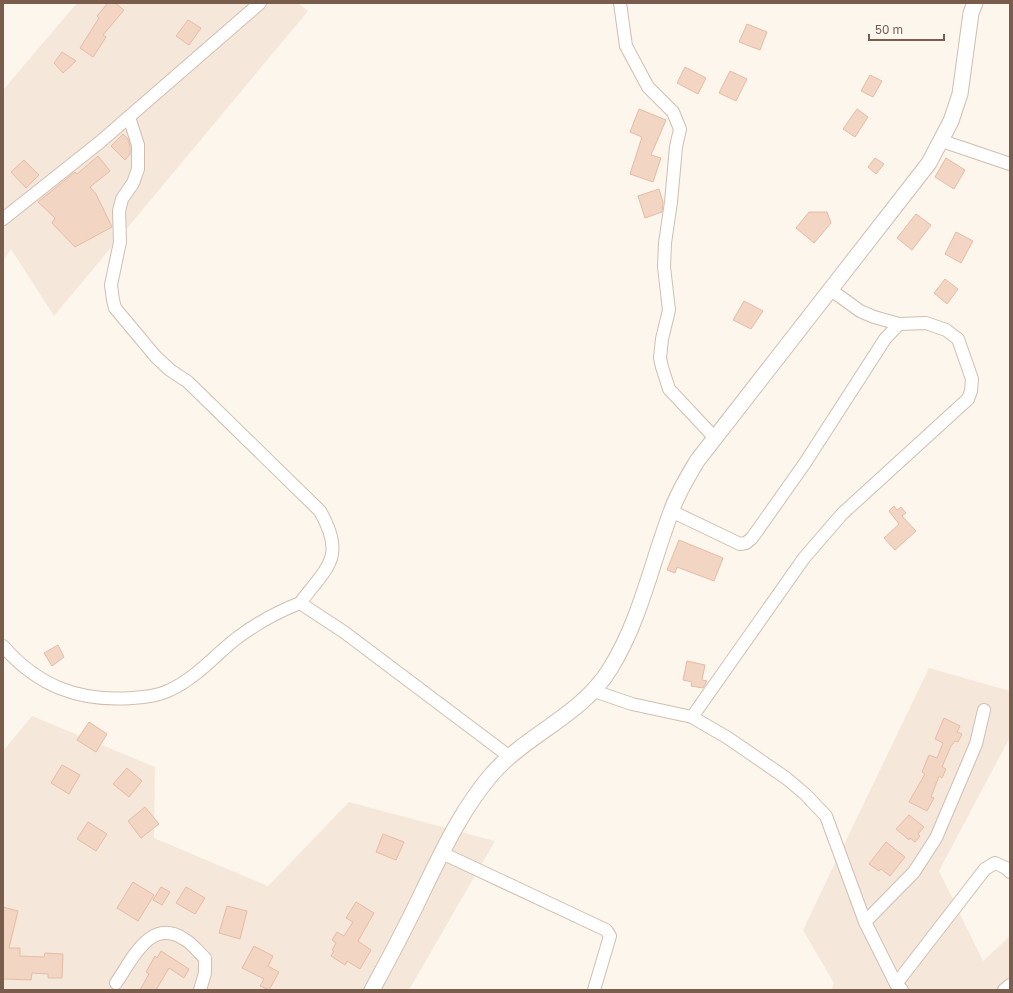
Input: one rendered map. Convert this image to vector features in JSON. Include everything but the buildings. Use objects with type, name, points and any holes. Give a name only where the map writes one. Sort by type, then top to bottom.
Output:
[{"type":"street","points":[[3,219],[100,142],[260,3]]},
{"type":"street","points":[[620,3],[626,46],[648,87],[673,112],[680,129],[676,147],[671,202],[665,243],[664,267],[669,310],[662,339],[660,358],[669,390],[714,436]]},
{"type":"street","points":[[372,990],[397,945],[468,804],[493,774],[510,757],[594,691],[610,670],[626,641],[643,597],[671,511],[687,478],[714,436],[831,290],[929,163],[942,141],[951,121],[960,94],[971,13],[975,3]]},
{"type":"street","points":[[3,646],[30,673],[57,687],[87,697],[114,699],[152,696],[170,690],[200,670],[237,639],[280,610],[300,603],[326,569],[333,554],[334,547],[328,526],[320,511],[188,382],[170,370],[156,357],[115,308],[111,285],[120,242],[119,211],[122,199],[133,183],[138,169],[138,145],[129,117]]},
{"type":"street","points":[[942,141],[1010,164]]},
{"type":"street","points":[[692,717],[804,558],[842,514],[968,398],[971,391],[972,379],[958,339],[946,330],[926,323],[898,324],[874,317],[860,310],[831,290]]},
{"type":"street","points":[[671,511],[740,544],[746,543],[752,538],[805,463],[885,339],[898,324]]},
{"type":"street","points":[[300,603],[344,632],[510,757]]},
{"type":"street","points":[[594,691],[632,704],[692,717],[728,738],[786,778],[805,794],[826,816],[864,922],[899,987],[985,869],[994,863],[1006,868],[1010,872]]},
{"type":"street","points":[[864,922],[914,872],[936,838],[976,744],[984,710]]},
{"type":"street","points":[[442,853],[606,930],[610,936],[594,990]]},
{"type":"street","points":[[116,984],[144,942],[155,934],[170,932],[184,939],[205,958],[205,973],[200,990]]},
{"type":"street","points":[[1004,990],[1010,985]]},
{"type":"shaded area","points":[[77,3],[298,3],[308,11],[54,316],[11,249],[3,261],[3,90]]},
{"type":"shaded area","points":[[929,668],[1010,691],[1010,737],[939,871],[983,961],[1010,936],[1010,990],[831,990],[834,983],[803,930]]},
{"type":"shaded area","points":[[32,716],[155,767],[154,838],[268,886],[349,802],[495,841],[409,990],[3,990],[3,751]]}]
